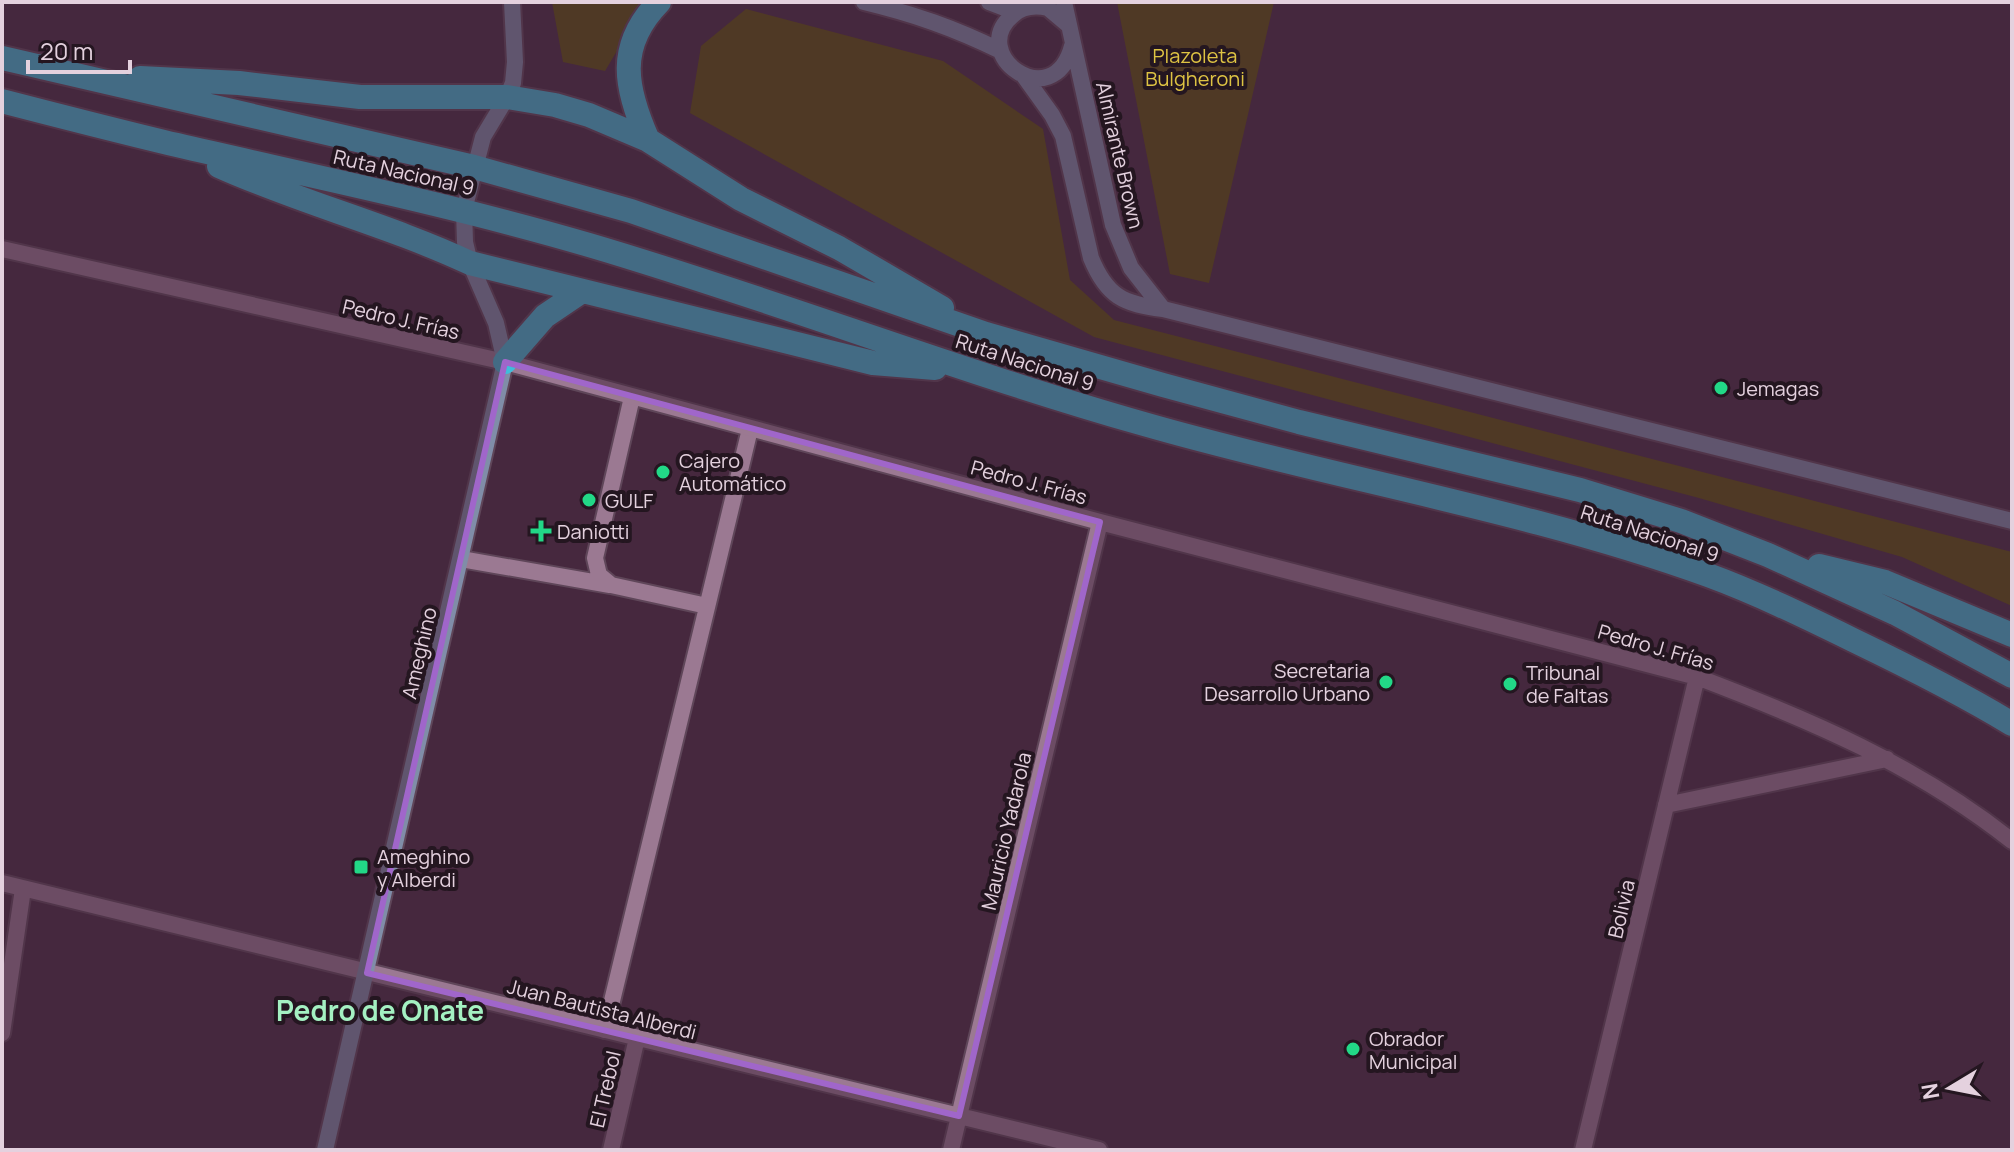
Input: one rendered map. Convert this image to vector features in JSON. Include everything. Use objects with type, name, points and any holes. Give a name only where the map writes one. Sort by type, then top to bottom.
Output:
[{"type":"highway","points":[[648,140],[629,90],[627,64],[645,16],[659,2]]},
{"type":"highway","name":"Ruta Nacional 9","points":[[2,58],[474,167],[631,211],[986,334],[1269,414],[1580,490],[1681,521],[1768,555],[1895,613],[2012,676]]},
{"type":"highway","points":[[78,75],[239,83],[360,97],[507,97],[555,105],[589,115],[648,140],[741,199],[839,248],[986,334]]},
{"type":"highway","name":"Ruta Nacional 9","points":[[2,101],[169,143],[464,210],[679,273],[1142,424],[1557,529],[1710,576],[1808,618],[1913,669],[2012,724]]},
{"type":"highway","points":[[169,143],[262,185],[419,239],[470,263],[873,363],[973,371]]},
{"type":"highway","points":[[505,362],[545,316],[582,291]]},
{"type":"highway","points":[[1768,555],[1885,582],[2012,635]]},
{"type":"street","name":"Ameghino","points":[[325,1150],[505,362],[496,323],[470,263],[465,242],[464,210],[483,137],[513,83],[512,2]]},
{"type":"street","points":[[864,2],[952,27],[1001,51]]},
{"type":"street","points":[[989,2],[1048,8],[1067,24]]},
{"type":"street","name":"Almirante Brown","points":[[1064,2],[1113,225],[1131,268],[1163,309]]},
{"type":"street","points":[[1021,7],[1009,18],[1001,34],[1001,51],[1006,62],[1024,76],[1063,136],[1091,258],[1098,274],[1117,297],[1129,303],[2012,521]]},
{"type":"street","points":[[1024,76],[1046,77],[1056,72],[1064,65],[1072,46]]},
{"type":"street","name":"Pedro J. Frías","points":[[2,249],[505,362],[1100,522],[1697,677],[1770,705],[1887,759],[1926,780],[2012,841]]},
{"type":"street","points":[[611,585],[599,575],[595,558],[632,397]]},
{"type":"street","points":[[605,1030],[750,429]]},
{"type":"street","name":"Mauricio Yadarola","points":[[951,1150],[1100,522]]},
{"type":"street","points":[[461,559],[611,585],[707,606]]},
{"type":"street","name":"Bolivia","points":[[1583,1150],[1697,677]]},
{"type":"street","points":[[1666,805],[1887,759]]},
{"type":"street","name":"Juan Bautista Alberdi","points":[[2,883],[1099,1150]]},
{"type":"street","points":[[2,1033],[23,889]]},
{"type":"street","name":"El Trebol","points":[[611,1150],[637,1038]]},
{"type":"highlighted area","points":[[505,362],[1100,522],[959,1116],[367,973]]},
{"type":"green space","points":[[552,2],[646,2],[605,71],[563,62]]},
{"type":"green space","name":"Plazoleta Bulgheroni","points":[[1117,2],[1274,2],[1209,283],[1170,274]]},
{"type":"green space","points":[[746,9],[943,61],[1043,129],[1070,280],[1114,320],[2012,552],[2012,606],[1902,557],[1699,498],[1094,337],[690,113],[701,46]]},
{"type":"place","name":"Jemagas","points":[[1721,388]]},
{"type":"place","name":"Cajero Automático","points":[[663,472]]},
{"type":"place","name":"GULF","points":[[589,500]]},
{"type":"place","name":"Daniotti","points":[[541,531]]},
{"type":"place","name":"Secretaria Desarrollo Urbano","points":[[1386,682]]},
{"type":"place","name":"Tribunal de Faltas","points":[[1510,684]]},
{"type":"place","name":"Ameghino y Alberdi","points":[[361,867]]},
{"type":"place","name":"Obrador Municipal","points":[[1353,1049]]},
{"type":"district","name":"Pedro de Onate","points":[[380,1010]]}]
